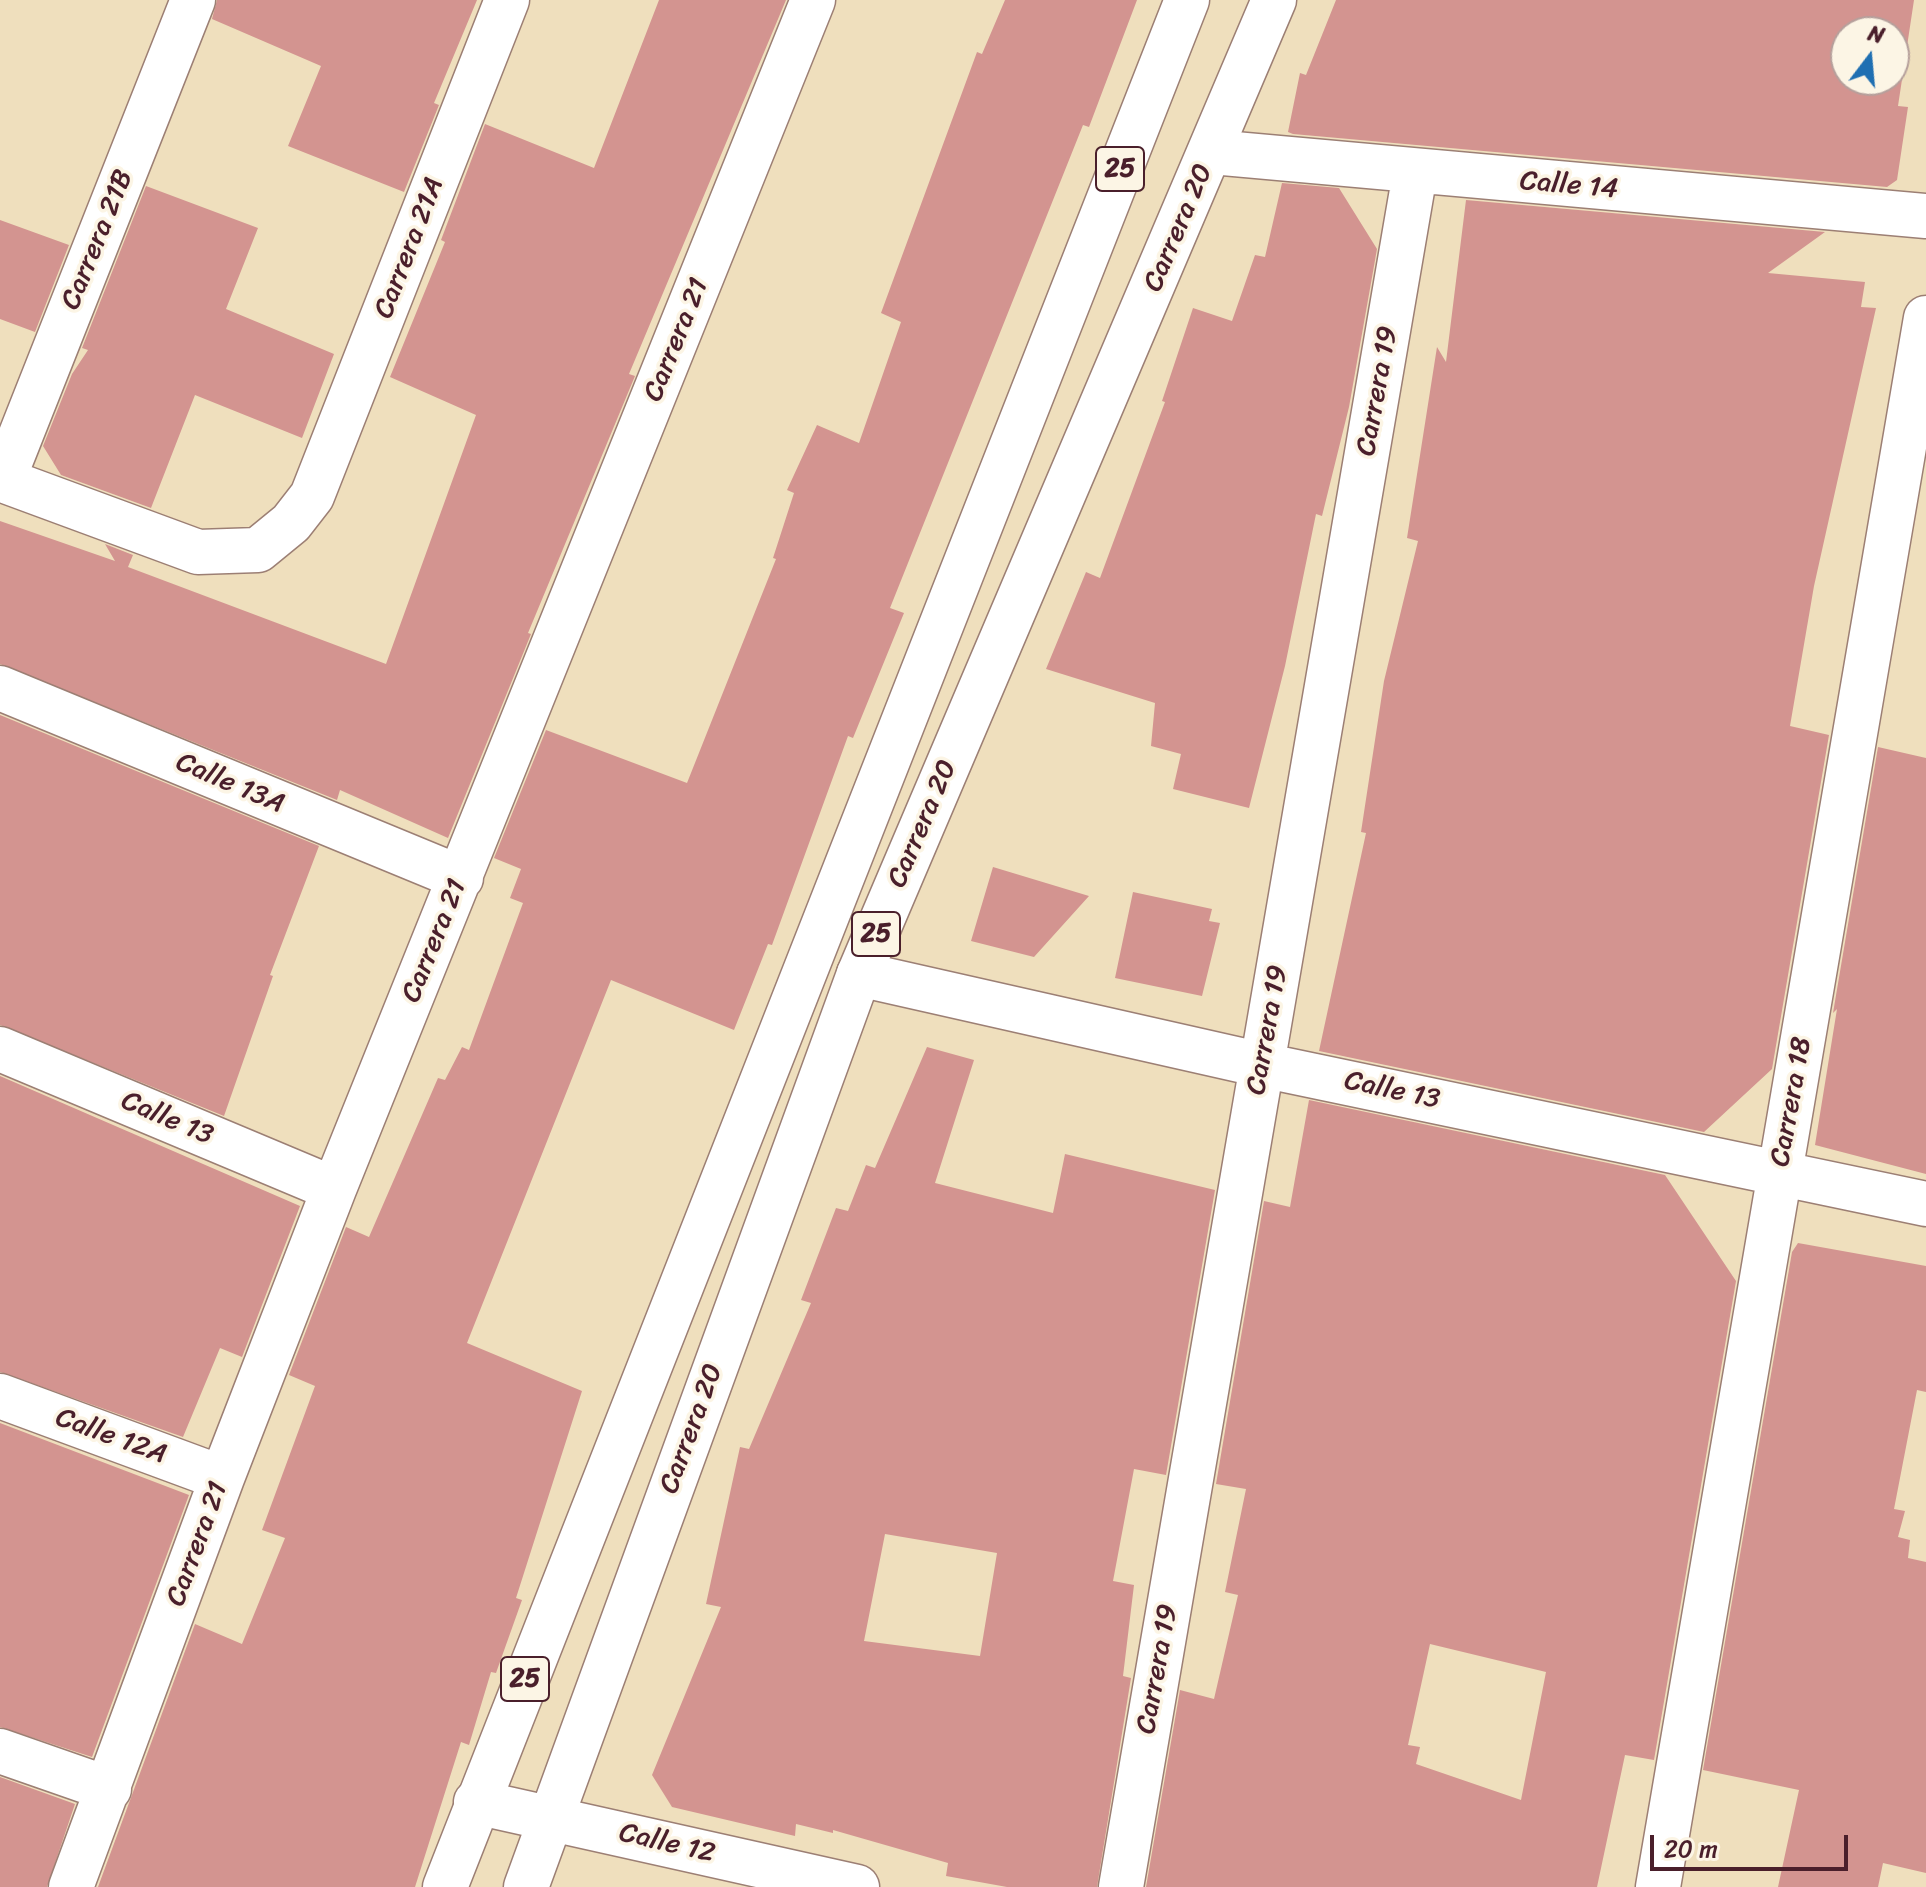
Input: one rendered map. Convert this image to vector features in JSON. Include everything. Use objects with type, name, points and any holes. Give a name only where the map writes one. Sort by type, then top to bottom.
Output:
[{"type":"street","name":"Carrera 21B","points":[[2,479],[193,0]]},
{"type":"street","name":"Carrera 21A","points":[[2,479],[198,552],[258,550],[291,523],[312,496],[507,0]]},
{"type":"street","name":"Carrera 21","points":[[71,1887],[222,1478],[334,1189],[813,0]]},
{"type":"street","name":"Carrera 20","points":[[445,1887],[1187,0]]},
{"type":"street","name":"Carrera 20","points":[[526,1887],[859,974],[1212,152],[1274,0]]},
{"type":"street","name":"Calle 14","points":[[1212,152],[1415,173],[1926,216]]},
{"type":"street","name":"Carrera 19","points":[[1121,1887],[1415,173]]},
{"type":"street","name":"Carrera 18","points":[[1658,1887],[1926,318]]},
{"type":"street","name":"Calle 13A","points":[[0,688],[461,878]]},
{"type":"street","name":"Calle 13","points":[[859,974],[1262,1065],[1926,1204]]},
{"type":"street","name":"Calle 13","points":[[0,1049],[334,1189]]},
{"type":"street","name":"Calle 12A","points":[[0,1396],[222,1478]]},
{"type":"street","points":[[0,1751],[109,1789]]},
{"type":"street","name":"Calle 12","points":[[476,1802],[857,1887]]},
{"type":"building","points":[[217,0],[477,0],[434,103],[439,105],[404,192],[288,146],[321,66],[212,19]]},
{"type":"building","points":[[659,0],[786,0],[629,374],[635,376],[528,633],[531,634],[448,838],[340,790],[337,800],[0,664],[0,521],[115,561],[105,544],[133,555],[128,567],[386,664],[476,415],[390,377],[445,242],[441,240],[485,124],[594,168]]},
{"type":"building","points":[[1005,0],[1137,0],[1089,127],[1083,125],[890,608],[904,613],[853,738],[848,736],[772,945],[768,944],[734,1030],[611,980],[467,1343],[582,1391],[516,1598],[522,1600],[496,1673],[491,1672],[469,1745],[461,1742],[415,1887],[98,1887],[195,1624],[242,1644],[285,1538],[262,1530],[315,1386],[289,1375],[346,1227],[369,1237],[438,1078],[445,1080],[462,1047],[469,1050],[523,903],[510,898],[521,869],[494,858],[546,730],[687,783],[776,559],[773,558],[794,493],[787,490],[817,425],[859,443],[901,322],[881,313],[977,52],[982,54]]},
{"type":"building","points":[[1336,0],[1914,0],[1910,26],[1910,16],[1830,16],[1830,96],[1900,96],[1898,106],[1908,107],[1897,180],[1887,187],[1293,134],[1288,132],[1300,73],[1306,75]]},
{"type":"building","points":[[1282,183],[1339,188],[1377,249],[1349,407],[1322,516],[1316,514],[1285,666],[1249,808],[1173,789],[1181,754],[1151,746],[1155,703],[1046,669],[1086,572],[1100,578],[1165,402],[1162,401],[1193,308],[1232,321],[1255,255],[1265,257]]},
{"type":"building","points":[[146,186],[258,228],[226,309],[334,354],[302,438],[195,395],[151,508],[61,475],[43,446],[72,374],[88,350],[82,348]]},
{"type":"building","points":[[1466,200],[1825,232],[1768,273],[1865,282],[1861,307],[1876,308],[1814,586],[1790,726],[1829,735],[1772,1069],[1704,1132],[1319,1051],[1366,833],[1361,832],[1384,681],[1418,541],[1407,538],[1437,347],[1446,362]]},
{"type":"building","points":[[0,220],[69,245],[35,332],[0,319]]},
{"type":"building","points":[[0,715],[319,846],[270,975],[273,976],[224,1116],[0,1025]]},
{"type":"building","points":[[1878,747],[1926,758],[1926,1174],[1815,1145],[1837,1009],[1833,1013]]},
{"type":"building","points":[[993,867],[1089,896],[1034,957],[971,941]]},
{"type":"building","points":[[1133,892],[1212,909],[1209,921],[1220,923],[1202,996],[1115,978]]},
{"type":"building","points":[[927,1047],[974,1060],[935,1183],[1053,1213],[1065,1154],[1215,1190],[1166,1475],[1134,1469],[1113,1581],[1134,1585],[1123,1676],[1131,1678],[1097,1887],[1007,1887],[946,1876],[948,1863],[833,1830],[833,1833],[796,1824],[795,1836],[672,1807],[652,1775],[721,1607],[706,1604],[740,1447],[749,1449],[811,1303],[801,1300],[836,1208],[848,1211],[866,1165],[875,1168]],"holes":[[[885,1534],[997,1553],[980,1656],[864,1641]]]},
{"type":"building","points":[[0,1076],[300,1206],[242,1357],[220,1348],[183,1437],[0,1372]]},
{"type":"building","points":[[1309,1100],[1665,1175],[1736,1281],[1654,1760],[1625,1755],[1597,1887],[1146,1887],[1180,1690],[1214,1699],[1238,1595],[1225,1592],[1246,1489],[1216,1484],[1264,1201],[1290,1207]],"holes":[[[1430,1644],[1546,1672],[1521,1800],[1416,1764],[1420,1747],[1408,1745]]]},
{"type":"building","points":[[1798,1243],[1926,1266],[1926,1392],[1917,1390],[1894,1509],[1905,1511],[1898,1537],[1910,1540],[1908,1558],[1926,1562],[1926,1873],[1883,1863],[1878,1887],[1778,1887],[1799,1790],[1703,1770],[1792,1252]]},
{"type":"building","points":[[0,1423],[189,1495],[92,1757],[0,1727]]},
{"type":"building","points":[[0,1777],[75,1804],[47,1887],[0,1887]]}]
